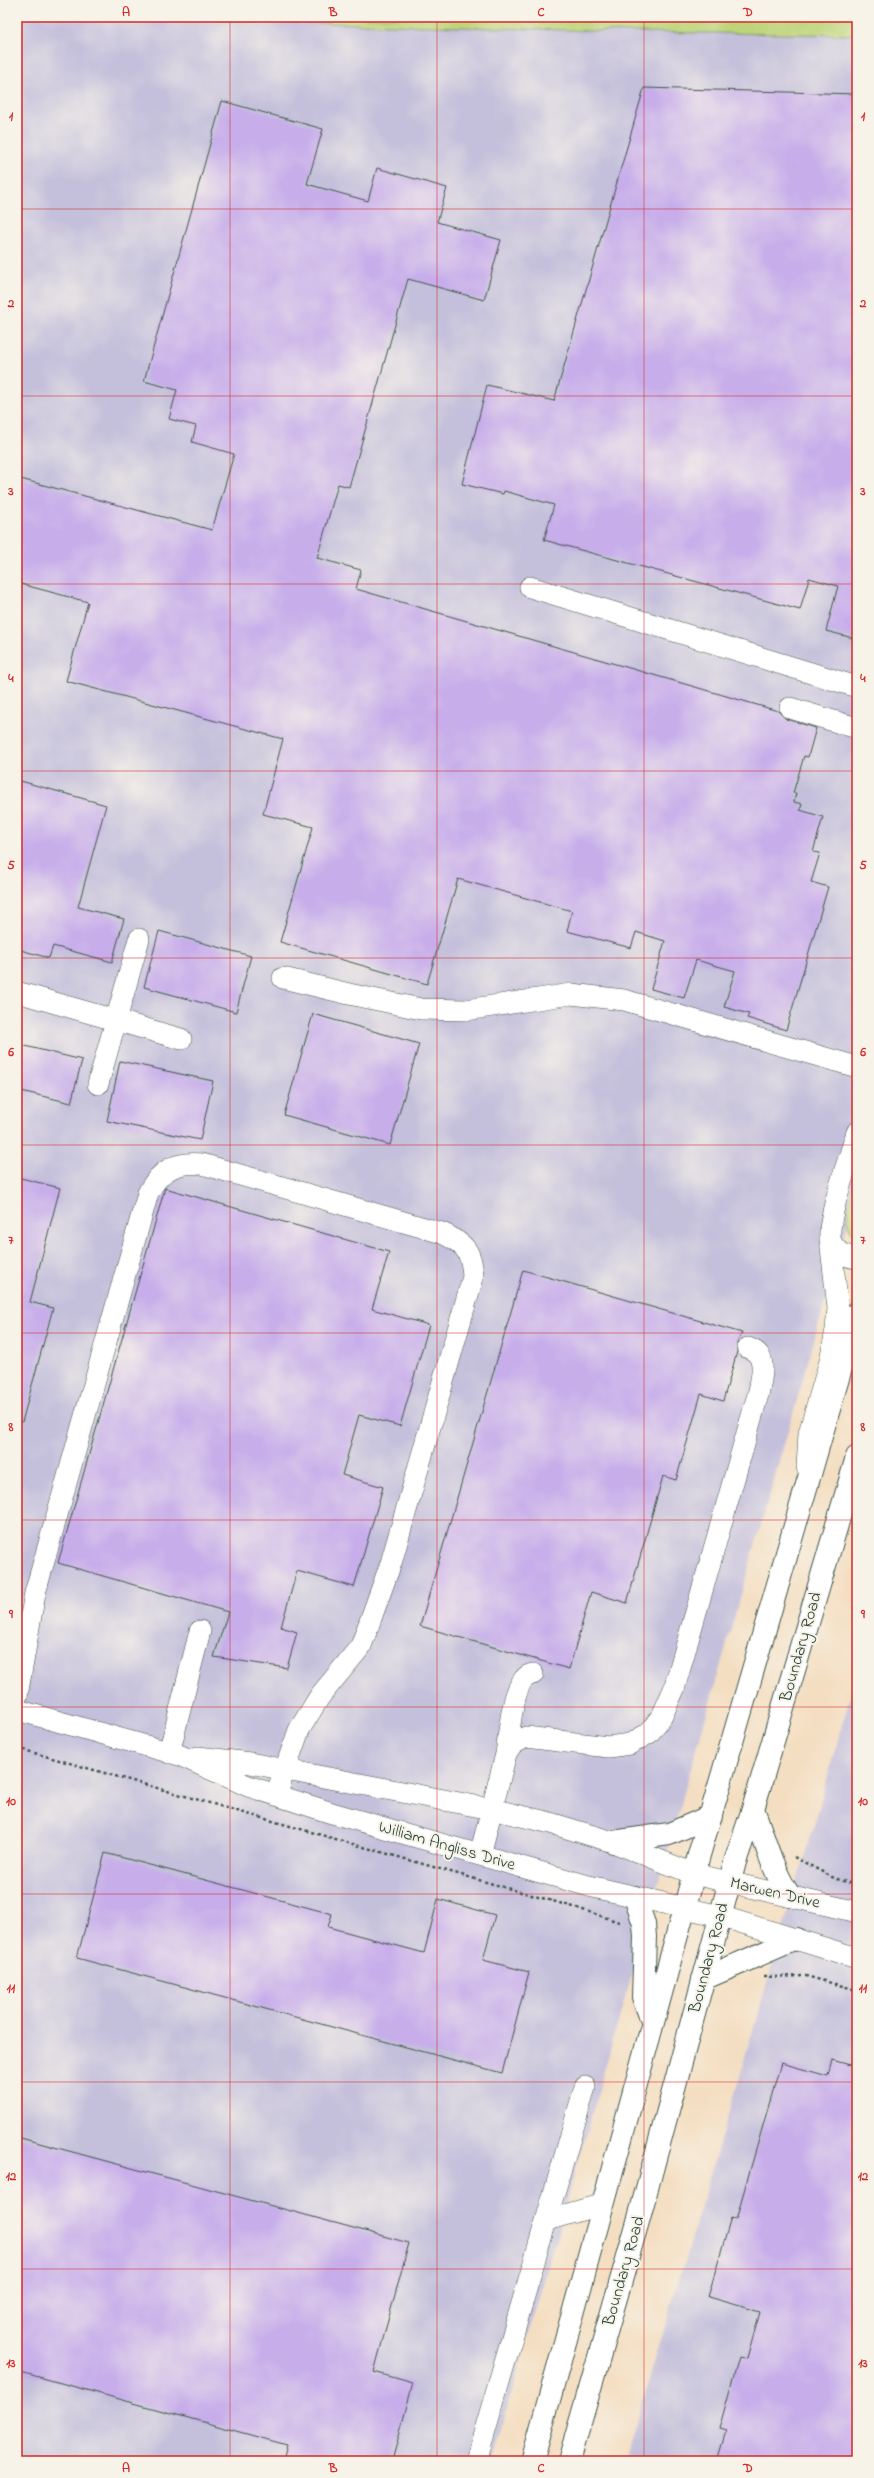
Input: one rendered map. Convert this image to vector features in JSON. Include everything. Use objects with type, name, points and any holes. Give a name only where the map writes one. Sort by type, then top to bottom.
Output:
[{"type":"main road","name":"Boundary Road","points":[[532,2461],[652,2022],[857,1313]]},
{"type":"main road","name":"Boundary Road","points":[[569,2461],[639,2218],[720,1916],[857,1457]]},
{"type":"main road","points":[[753,1809],[771,1853],[775,1872],[790,1896]]},
{"type":"main road","points":[[613,1842],[669,1834],[711,1816]]},
{"type":"main road","points":[[635,1897],[644,1924],[643,1997],[652,2022]]},
{"type":"main road","points":[[703,1979],[796,1938]]},
{"type":"street","points":[[530,587],[857,687]]},
{"type":"street","points":[[790,708],[857,728]]},
{"type":"street","points":[[98,1084],[139,939]]},
{"type":"street","points":[[283,978],[421,1009],[466,1010],[572,994],[624,1000],[857,1067]]},
{"type":"street","points":[[17,992],[181,1039]]},
{"type":"street","points":[[806,1487],[809,1432],[830,1362],[836,1330],[838,1308],[830,1239],[832,1219],[857,1132]]},
{"type":"street","points":[[17,1696],[35,1592],[148,1192],[155,1181],[176,1164],[202,1164],[442,1233],[459,1241],[468,1251],[472,1262],[472,1277],[456,1341],[391,1563],[361,1646],[320,1696],[298,1730],[276,1795]]},
{"type":"street","points":[[830,1239],[836,1250],[846,1257],[857,1258]]},
{"type":"street","points":[[506,1754],[513,1744],[526,1737],[608,1747],[630,1744],[649,1733],[662,1716],[674,1689],[759,1391],[763,1370],[761,1356],[756,1350],[748,1348]]},
{"type":"street","points":[[174,1754],[200,1631]]},
{"type":"street","points":[[480,1855],[506,1754],[517,1691],[523,1679],[533,1674]]},
{"type":"street","name":"William Angliss Drive","points":[[17,1710],[174,1754],[248,1786],[480,1855],[635,1897],[686,1907],[720,1916]]},
{"type":"street","name":"William Angliss Drive","points":[[174,1754],[250,1763],[491,1809],[547,1822],[613,1842],[694,1874]]},
{"type":"street","name":"Marwen Drive","points":[[694,1874],[857,1912]]},
{"type":"street","name":"Marwen Drive","points":[[720,1916],[796,1938],[857,1958]]},
{"type":"street","points":[[476,2461],[585,2087]]},
{"type":"street","points":[[547,2220],[603,2204]]},
{"type":"path","points":[[17,1748],[577,1908],[628,1926]]},
{"type":"path","points":[[791,1856],[834,1878],[857,1885]]},
{"type":"path","points":[[758,1977],[806,1976],[857,1990]]},
{"type":"shaded area","points":[[17,17],[857,17],[857,1191],[492,2461],[17,2461]]},
{"type":"shaded area","points":[[857,1672],[857,2461],[625,2461],[816,1818]]},
{"type":"green space","points":[[111,17],[857,17],[857,35],[631,32]]},
{"type":"green space","points":[[857,1174],[857,1236],[851,1232],[848,1225],[848,1207]]},
{"type":"building","points":[[644,88],[857,94],[857,639],[826,631],[838,586],[809,578],[800,610],[544,540],[554,505],[504,491],[503,494],[462,484],[487,385],[554,401]]},
{"type":"building","points":[[222,101],[323,129],[307,184],[368,201],[377,168],[447,188],[437,222],[501,240],[484,300],[408,279],[349,487],[338,484],[317,558],[361,570],[356,589],[778,711],[786,719],[816,728],[808,757],[804,756],[793,793],[796,793],[794,802],[802,804],[800,810],[823,817],[813,852],[820,853],[811,882],[828,887],[786,1030],[747,1018],[749,1014],[724,1007],[735,971],[696,960],[684,998],[651,989],[665,941],[636,932],[631,948],[567,931],[572,911],[458,879],[427,984],[280,942],[313,827],[263,814],[283,739],[66,681],[88,602],[17,583],[17,478],[212,530],[234,454],[192,442],[196,426],[169,419],[177,390],[144,381]]},
{"type":"building","points":[[17,780],[106,805],[78,907],[124,919],[112,962],[53,946],[49,958],[17,949]]},
{"type":"building","points":[[159,931],[251,956],[236,1012],[144,987]]},
{"type":"building","points":[[313,1014],[419,1044],[390,1145],[284,1115]]},
{"type":"building","points":[[17,1044],[82,1060],[71,1103],[17,1090]]},
{"type":"building","points":[[120,1061],[213,1081],[200,1140],[107,1121]]},
{"type":"building","points":[[17,1177],[60,1188],[30,1302],[53,1308],[22,1422],[17,1422]]},
{"type":"building","points":[[165,1188],[389,1252],[372,1309],[429,1325],[400,1426],[359,1415],[342,1475],[383,1487],[354,1587],[297,1571],[281,1627],[297,1632],[287,1668],[214,1657],[228,1612],[58,1563]]},
{"type":"building","points":[[523,1270],[742,1333],[737,1343],[737,1352],[723,1401],[701,1394],[676,1480],[663,1476],[627,1603],[591,1592],[569,1669],[420,1626]]},
{"type":"building","points":[[105,1853],[332,1914],[328,1927],[424,1953],[438,1899],[495,1915],[483,1960],[529,1972],[502,2073],[77,1958]]},
{"type":"building","points":[[832,2060],[857,2067],[857,2461],[717,2461],[726,2431],[719,2429],[739,2357],[747,2359],[760,2312],[708,2297],[731,2218],[736,2219],[781,2063],[828,2076]]},
{"type":"building","points":[[17,2137],[409,2243],[374,2372],[413,2383],[392,2461],[283,2461],[287,2445],[17,2371]]}]
